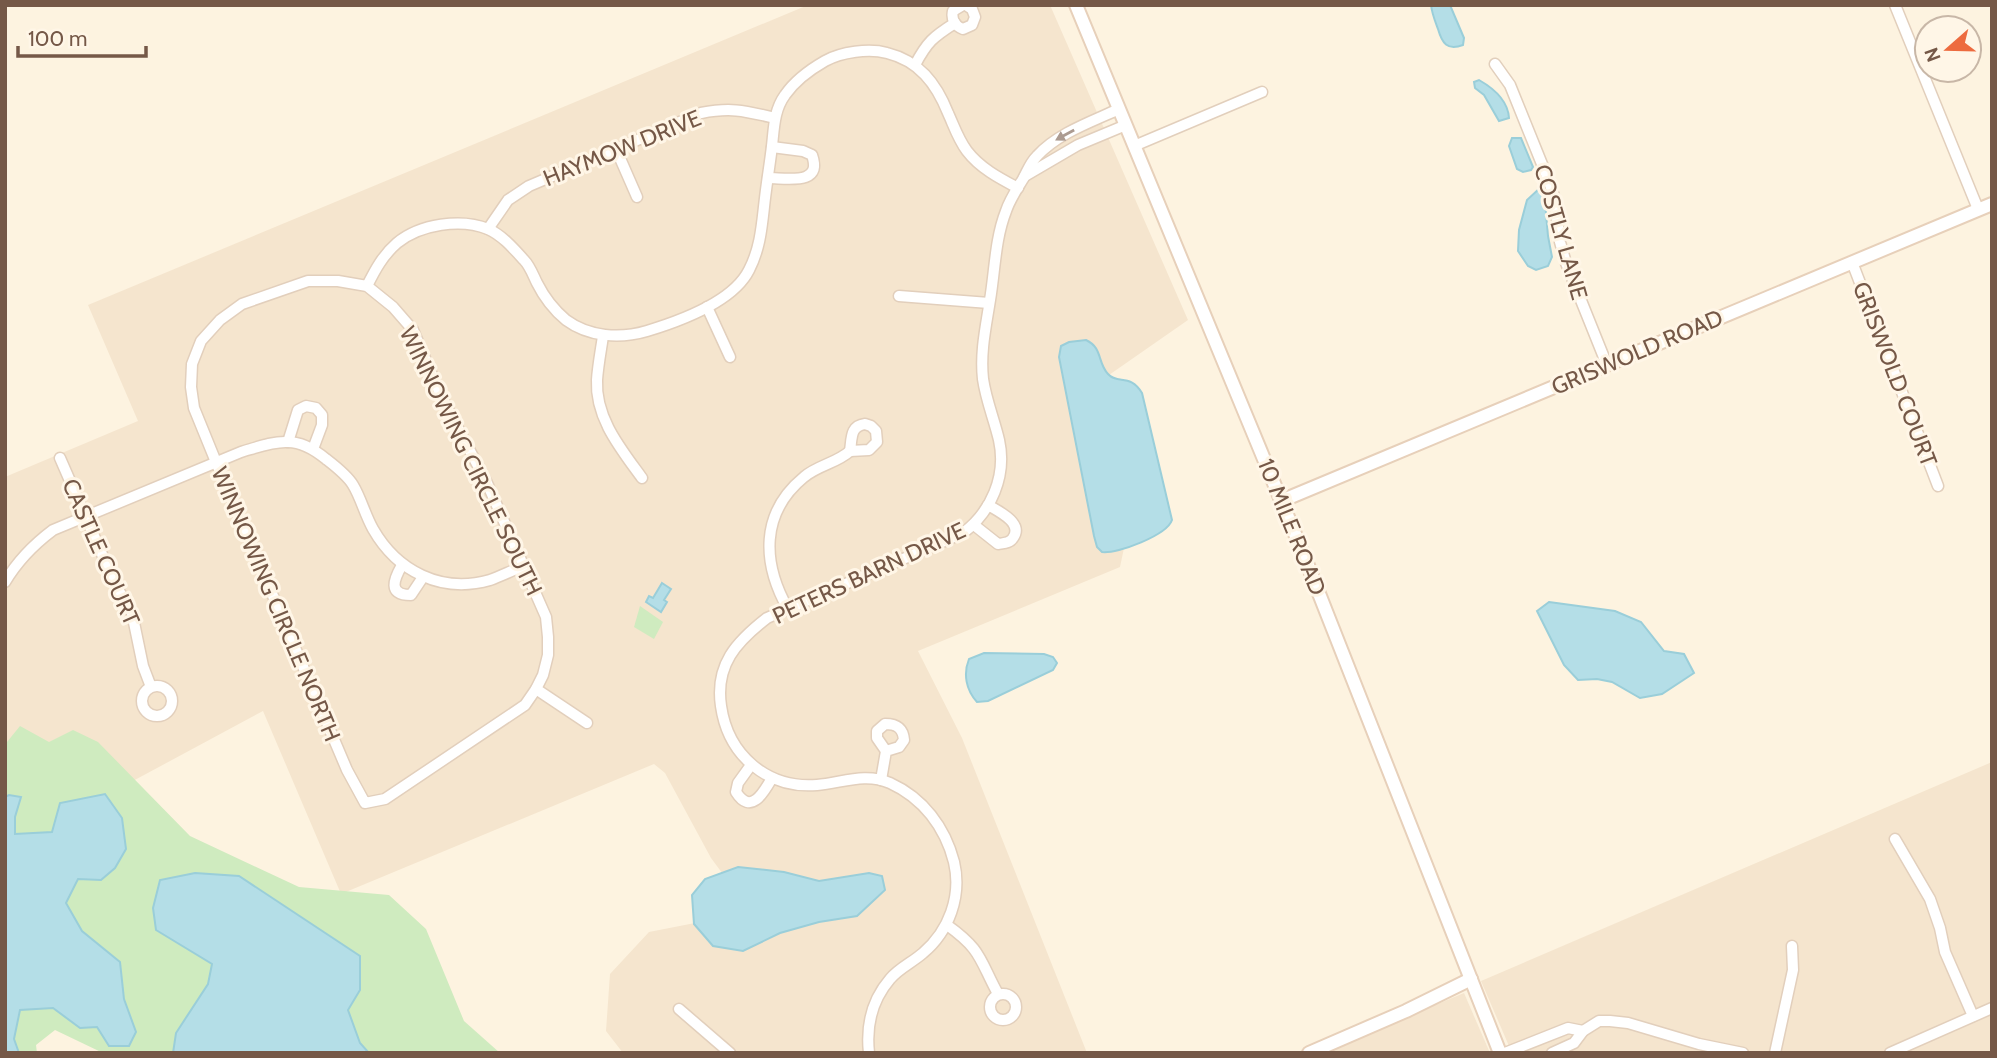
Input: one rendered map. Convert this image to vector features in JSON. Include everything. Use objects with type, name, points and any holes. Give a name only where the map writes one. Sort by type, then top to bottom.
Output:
[{"type":"main road","name":"10 MILE ROAD","points":[[1076,5],[1281,501],[1502,1053]]},
{"type":"main road","name":"GRISWOLD ROAD","points":[[1281,501],[1992,204]]},
{"type":"main road","points":[[1309,1053],[1471,979]]},
{"type":"street","points":[[964,5],[972,9],[975,17],[968,28],[963,29],[955,23],[953,11],[964,5]]},
{"type":"street","points":[[1895,5],[1978,209]]},
{"type":"street","points":[[915,65],[934,36],[955,23]]},
{"type":"street","points":[[367,286],[379,262],[398,242],[420,230],[457,224],[488,229],[502,237],[527,263],[549,303],[568,321],[603,336],[644,332],[720,301],[749,272],[761,238],[775,118],[785,95],[818,65],[832,57],[850,52],[884,52],[911,61],[936,89],[956,134],[967,150],[998,178],[1018,188]]},
{"type":"street","name":"COSTLY LANE","points":[[1494,64],[1510,85],[1549,181],[1566,263],[1607,365]]},
{"type":"street","points":[[1134,146],[1262,92]]},
{"type":"street","name":"HAYMOW DRIVE","points":[[488,229],[508,200],[529,186],[701,113],[734,109],[775,118]]},
{"type":"street","name":"PETERS BARN DRIVE","points":[[869,1053],[868,1027],[881,991],[892,977],[923,953],[947,925],[956,890],[956,876],[946,842],[927,808],[917,799],[881,780],[853,779],[814,785],[795,784],[772,778],[751,765],[732,742],[724,723],[720,697],[724,669],[730,653],[740,641],[767,618],[946,542],[974,525],[988,505],[1001,474],[1002,457],[985,396],[982,356],[998,238],[1007,208],[1038,154],[1060,136],[1119,109]]},
{"type":"street","name":"PETERS BARN DRIVE","points":[[1025,176],[1078,145],[1126,125]]},
{"type":"street","points":[[768,178],[805,178],[813,173],[815,165],[811,155],[803,151],[772,147]]},
{"type":"street","points":[[616,149],[637,197]]},
{"type":"street","name":"GRISWOLD COURT","points":[[1852,262],[1938,486]]},
{"type":"street","name":"WINNOWING CIRCLE SOUTH","points":[[308,281],[338,281],[367,286],[394,307],[413,330],[441,396],[487,483],[546,617],[548,655],[543,675],[525,705]]},
{"type":"street","name":"WINNOWING CIRCLE NORTH","points":[[308,281],[242,304],[220,320],[201,341],[192,364],[191,387],[194,408],[347,770],[365,803],[385,799],[525,705]]},
{"type":"street","points":[[899,296],[989,303]]},
{"type":"street","points":[[707,307],[730,357]]},
{"type":"street","points":[[603,336],[597,381],[598,400],[612,435],[642,478]]},
{"type":"street","points":[[288,442],[298,410],[306,406],[316,408],[322,415],[322,425],[313,449]]},
{"type":"street","points":[[5,582],[29,549],[53,530],[216,462],[257,447],[288,442],[313,449],[352,483],[383,546],[402,565],[424,577],[451,583],[475,583],[524,566]]},
{"type":"street","points":[[788,609],[774,579],[769,557],[775,516],[786,495],[804,477],[843,457],[850,450]]},
{"type":"street","name":"CASTLE COURT","points":[[60,458],[115,584],[132,613],[143,666],[151,687]]},
{"type":"street","name":"PETERS BARN DRIVE","points":[[974,525],[998,544],[1012,540],[1016,527],[1011,520],[988,505]]},
{"type":"street","points":[[402,565],[394,583],[395,589],[401,594],[411,595],[424,577]]},
{"type":"street","points":[[536,689],[587,723]]},
{"type":"street","points":[[881,780],[886,751]]},
{"type":"street","points":[[751,765],[738,783],[736,792],[745,801],[751,803],[757,799],[772,778]]},
{"type":"street","points":[[1895,839],[1930,899],[1945,952],[1973,1016]]},
{"type":"street","points":[[947,925],[975,949],[998,994]]},
{"type":"street","points":[[1775,1053],[1793,970],[1792,946]]},
{"type":"street","points":[[1890,1053],[1992,1008]]},
{"type":"street","points":[[679,1009],[730,1053]]},
{"type":"street","points":[[1552,1053],[1574,1043],[1583,1031],[1599,1021],[1628,1023],[1699,1048],[1743,1053]]},
{"type":"street","points":[[1502,1053],[1568,1028],[1583,1031]]},
{"type":"shaded area","points":[[808,5],[1050,5],[1188,320],[1086,391],[1124,548],[1120,567],[918,651],[962,738],[1087,1053],[623,1053],[606,1031],[610,974],[649,932],[751,912],[711,858],[665,773],[654,764],[341,894],[263,711],[118,789],[5,804],[5,477],[138,421],[88,305]]},
{"type":"shaded area","points":[[1992,762],[1992,1053],[1512,1053],[1481,981]]},
{"type":"shaded area","points":[[1464,993],[1490,1053],[1321,1053]]},
{"type":"green space","points":[[640,606],[663,622],[654,639],[634,627]]},
{"type":"green space","points":[[20,726],[49,742],[73,730],[98,742],[190,836],[299,887],[389,895],[426,929],[464,1021],[500,1053],[369,1053],[360,1043],[348,1010],[360,990],[156,930],[212,964],[209,984],[176,1033],[173,1053],[103,1053],[55,1030],[36,1045],[37,1053],[19,1053],[14,1039],[19,1010],[53,1008],[80,1027],[136,1032],[124,999],[120,962],[82,931],[65,903],[78,878],[101,880],[53,832],[15,834],[15,817],[21,797],[5,797],[7,742]]},
{"type":"water","points":[[1431,5],[1450,5],[1464,38],[1463,45],[1453,47],[1443,42]]},
{"type":"water","points":[[1479,80],[1499,96],[1506,106],[1509,118],[1499,121],[1484,95],[1475,88],[1474,82]]},
{"type":"water","points":[[1512,138],[1521,138],[1533,167],[1531,170],[1523,172],[1517,169],[1509,146]]},
{"type":"water","points":[[1540,188],[1544,190],[1552,257],[1548,266],[1536,270],[1528,266],[1518,251],[1519,230],[1527,200]]},
{"type":"water","points":[[1086,340],[1098,351],[1108,374],[1133,383],[1142,393],[1172,520],[1152,537],[1130,547],[1109,552],[1102,552],[1097,547],[1094,536],[1059,357],[1061,346]]},
{"type":"water","points":[[662,583],[671,589],[661,612],[646,602],[649,596],[653,598]]},
{"type":"water","points":[[1549,602],[1615,611],[1641,622],[1664,651],[1684,654],[1694,673],[1662,694],[1640,698],[1612,682],[1597,679],[1578,680],[1564,665],[1537,611]]},
{"type":"water","points":[[984,653],[1044,654],[1053,657],[1057,663],[1053,670],[988,701],[977,702],[968,687],[966,670],[969,659]]},
{"type":"water","points":[[105,794],[122,818],[126,849],[115,868],[101,880],[78,879],[66,903],[82,931],[120,962],[124,999],[136,1032],[129,1046],[109,1046],[97,1027],[80,1028],[53,1008],[20,1010],[14,1039],[19,1053],[5,1053],[5,797],[21,797],[15,817],[15,834],[52,832],[60,803]]},
{"type":"water","points":[[738,867],[784,872],[819,881],[869,873],[882,876],[885,890],[857,916],[819,922],[780,933],[743,951],[713,946],[694,924],[692,895],[705,879]]},
{"type":"water","points":[[195,873],[239,876],[360,956],[360,990],[348,1010],[360,1043],[369,1053],[173,1053],[176,1033],[208,984],[212,964],[156,930],[153,908],[160,880]]}]
